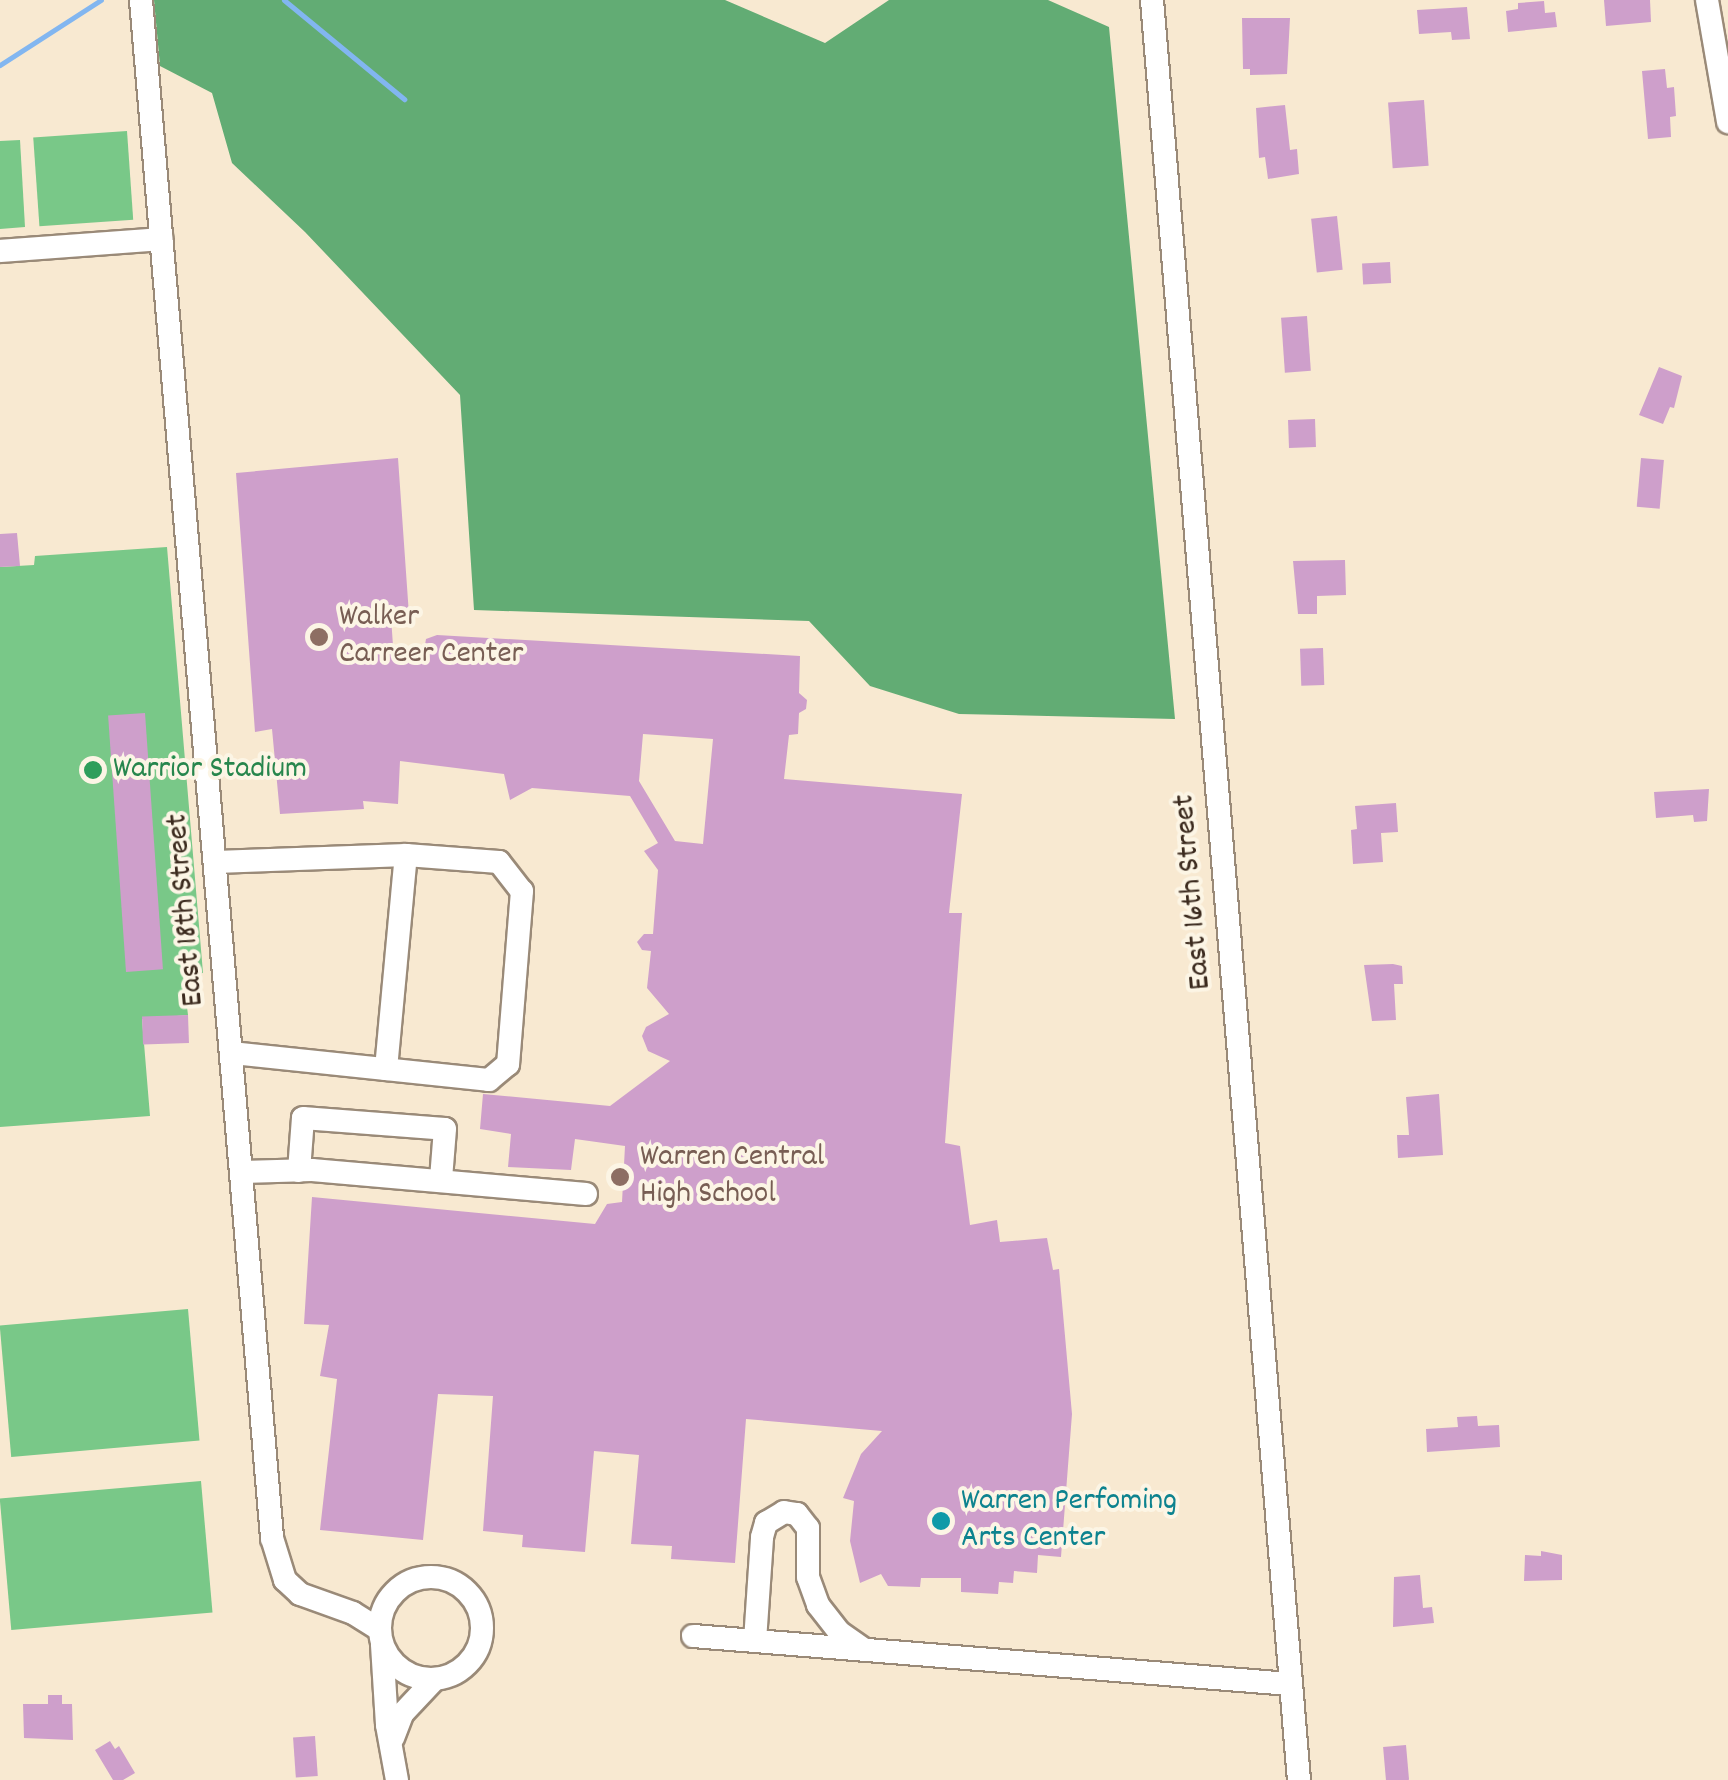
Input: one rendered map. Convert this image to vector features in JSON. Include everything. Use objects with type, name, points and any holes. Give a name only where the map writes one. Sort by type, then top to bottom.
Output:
[{"type":"street","name":"East 18th Street","points":[[141,0],[276,1560],[285,1580],[300,1594],[330,1605],[381,1636]]},
{"type":"street","name":"East 16th Street","points":[[1152,0],[1299,1780]]},
{"type":"street","points":[[1707,0],[1728,122]]},
{"type":"street","points":[[0,250],[162,239]]},
{"type":"street","points":[[386,1069],[406,855]]},
{"type":"street","points":[[216,862],[406,855],[498,862],[522,891],[508,1064],[489,1080],[232,1053]]},
{"type":"street","points":[[299,1171],[304,1118],[445,1129],[441,1178]]},
{"type":"street","points":[[242,1172],[441,1178],[586,1194]]},
{"type":"street","points":[[755,1641],[762,1537],[766,1523],[784,1512],[797,1514],[808,1528],[808,1577],[818,1605],[839,1632],[865,1650]]},
{"type":"street","points":[[330,1605],[400,1587],[412,1580],[440,1578],[466,1590],[481,1614],[480,1645],[472,1660],[460,1671],[435,1679],[414,1677],[400,1669],[381,1636]]},
{"type":"street","points":[[397,1780],[393,1738],[387,1725],[381,1636],[383,1610],[400,1587]]},
{"type":"street","points":[[693,1636],[1290,1684]]},
{"type":"street","points":[[393,1738],[402,1714],[435,1679]]},
{"type":"green space","points":[[154,0],[725,0],[825,43],[889,0],[1048,0],[1109,27],[1175,719],[959,714],[870,686],[809,621],[474,610],[460,395],[305,232],[232,163],[212,93],[160,66]]},
{"type":"green space","points":[[127,131],[133,220],[39,226],[33,138]]},
{"type":"green space","points":[[20,140],[25,227],[0,229],[0,141]]},
{"type":"green space","name":"Warrior Stadium","points":[[167,547],[203,973],[183,975],[188,1015],[142,1019],[150,1116],[0,1127],[0,567],[34,565],[35,556]]},
{"type":"green space","points":[[188,1309],[200,1440],[11,1457],[0,1325]]},
{"type":"green space","points":[[201,1481],[213,1612],[11,1630],[0,1499]]},
{"type":"building","points":[[1604,0],[1650,0],[1651,22],[1606,26]]},
{"type":"building","points":[[1544,1],[1545,13],[1555,12],[1557,27],[1508,32],[1506,11],[1518,9],[1518,3]]},
{"type":"building","points":[[1467,7],[1470,39],[1452,40],[1451,32],[1419,34],[1417,10]]},
{"type":"building","points":[[1242,18],[1290,18],[1287,74],[1250,75],[1250,69],[1243,69]]},
{"type":"building","points":[[1665,69],[1667,88],[1674,87],[1676,116],[1670,117],[1671,137],[1648,139],[1642,71]]},
{"type":"building","points":[[1424,100],[1429,166],[1393,168],[1388,103]]},
{"type":"building","points":[[1285,105],[1290,150],[1297,149],[1299,174],[1268,179],[1265,157],[1259,158],[1256,108]]},
{"type":"building","points":[[1337,216],[1343,270],[1317,272],[1311,219]]},
{"type":"building","points":[[1390,262],[1391,283],[1363,284],[1362,263]]},
{"type":"building","points":[[1307,316],[1311,371],[1285,373],[1281,318]]},
{"type":"building","points":[[1659,367],[1682,376],[1674,408],[1670,407],[1663,424],[1639,415]]},
{"type":"building","points":[[1315,419],[1316,447],[1289,448],[1288,420]]},
{"type":"building","name":"Warren Central High School","points":[[398,458],[409,615],[391,617],[394,660],[422,662],[426,639],[437,635],[800,656],[799,693],[807,700],[806,709],[799,713],[798,734],[789,735],[784,779],[962,794],[949,913],[962,913],[945,1143],[960,1146],[970,1225],[997,1220],[1000,1242],[1047,1238],[1053,1270],[1059,1269],[1072,1414],[1061,1557],[1038,1555],[1037,1573],[1014,1571],[1013,1583],[999,1582],[998,1594],[961,1592],[961,1578],[921,1578],[920,1587],[888,1586],[881,1574],[860,1583],[850,1541],[854,1501],[843,1498],[861,1454],[882,1431],[746,1419],[735,1563],[671,1559],[672,1546],[631,1544],[639,1455],[594,1451],[585,1552],[522,1547],[523,1535],[483,1531],[493,1396],[438,1394],[423,1540],[320,1530],[337,1379],[320,1376],[329,1325],[304,1324],[312,1197],[595,1224],[607,1204],[622,1202],[625,1146],[575,1139],[571,1170],[508,1167],[511,1134],[480,1129],[483,1094],[610,1106],[670,1061],[648,1051],[642,1036],[646,1027],[669,1014],[647,988],[651,951],[642,950],[637,942],[644,934],[653,934],[658,870],[644,851],[658,843],[630,796],[532,788],[510,800],[504,774],[400,761],[398,804],[363,801],[364,809],[280,814],[272,729],[255,732],[236,473]],"holes":[[[643,734],[713,739],[703,844],[675,841],[639,781]]]},
{"type":"building","points":[[1641,458],[1664,460],[1660,509],[1637,507]]},
{"type":"building","points":[[17,533],[20,566],[0,567],[0,534]]},
{"type":"building","points":[[1345,560],[1346,595],[1317,596],[1317,614],[1298,614],[1293,561]]},
{"type":"building","points":[[1323,648],[1324,685],[1301,686],[1300,649]]},
{"type":"building","points":[[145,713],[163,969],[126,972],[108,716]]},
{"type":"building","points":[[1709,789],[1707,821],[1694,822],[1693,815],[1656,818],[1654,792]]},
{"type":"building","points":[[1396,803],[1398,832],[1381,833],[1383,862],[1353,864],[1351,830],[1357,829],[1355,806]]},
{"type":"building","points":[[1364,965],[1402,966],[1403,984],[1394,984],[1396,1020],[1372,1021]]},
{"type":"building","points":[[188,1015],[189,1043],[143,1045],[142,1017]]},
{"type":"building","points":[[1439,1094],[1443,1155],[1398,1158],[1397,1135],[1409,1135],[1406,1097]]},
{"type":"building","points":[[1477,1416],[1478,1426],[1499,1425],[1500,1447],[1427,1452],[1426,1429],[1458,1427],[1457,1417]]},
{"type":"building","points":[[1541,1551],[1562,1555],[1562,1580],[1524,1581],[1525,1555],[1541,1556]]},
{"type":"building","points":[[1420,1575],[1423,1608],[1432,1607],[1434,1623],[1393,1627],[1394,1577]]},
{"type":"building","points":[[48,1695],[62,1695],[62,1704],[72,1704],[73,1740],[24,1738],[23,1704],[48,1704]]},
{"type":"building","points":[[315,1736],[318,1776],[296,1777],[293,1738]]},
{"type":"building","points":[[110,1741],[115,1749],[119,1746],[135,1773],[123,1780],[113,1780],[95,1750]]},
{"type":"building","points":[[1406,1745],[1409,1780],[1386,1780],[1383,1747]]},
{"type":"waterway","points":[[0,65],[101,0]]},
{"type":"waterway","points":[[284,0],[404,99]]},
{"type":"place","name":"Walker Carreer Center","points":[[319,637]]},
{"type":"place","name":"Warrior Stadium","points":[[93,770]]},
{"type":"place","name":"Warren Central High School","points":[[620,1177]]},
{"type":"place","name":"Warren Perfoming Arts Center","points":[[941,1521]]}]
